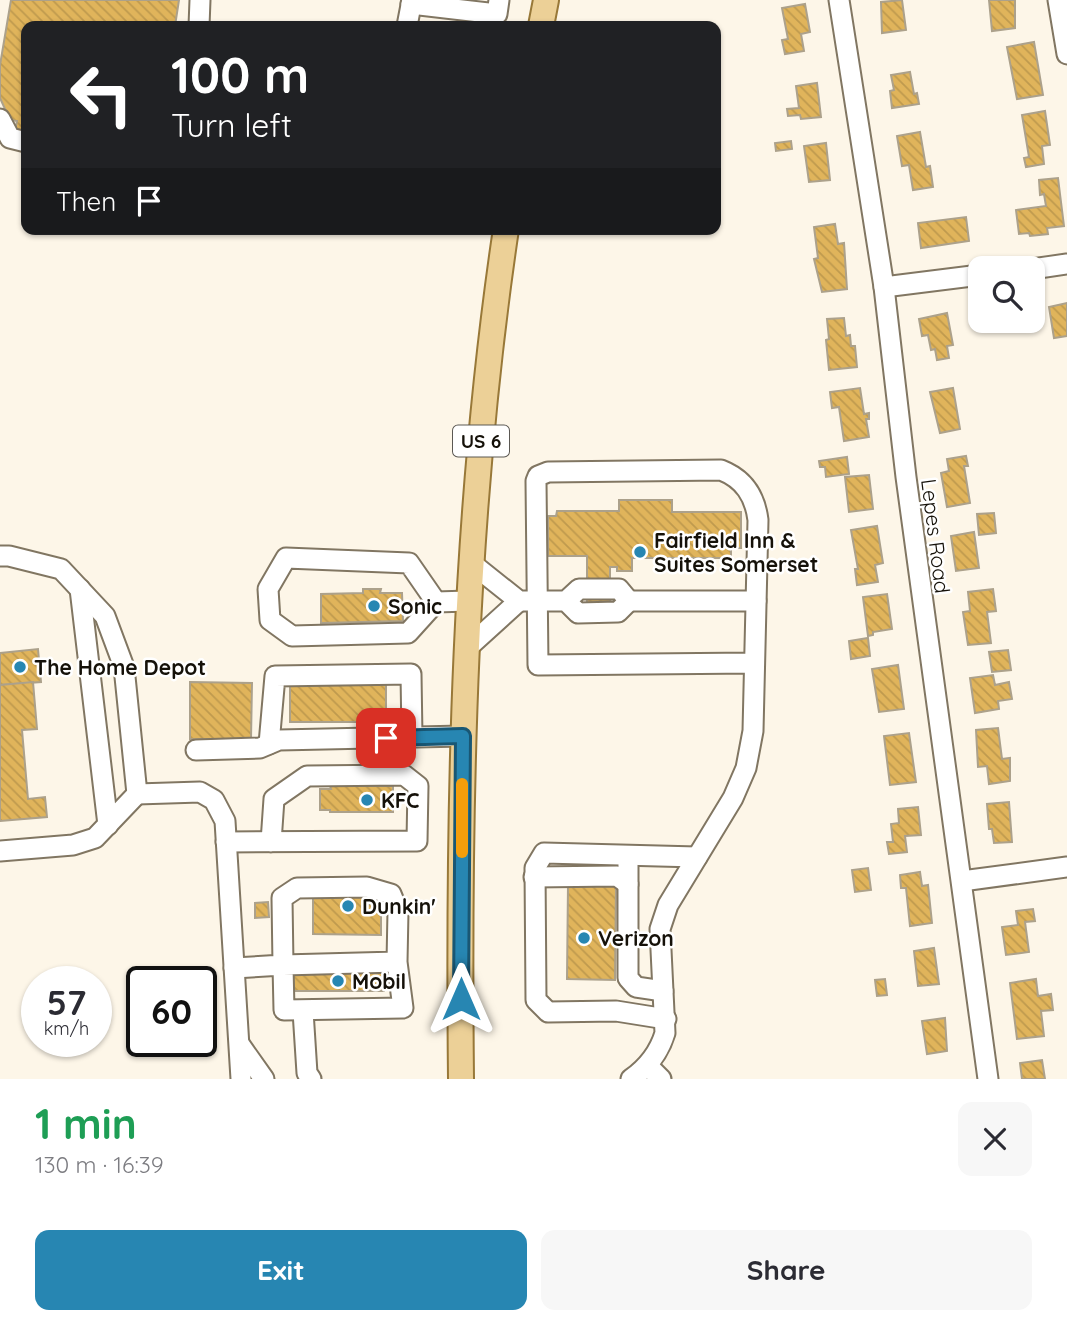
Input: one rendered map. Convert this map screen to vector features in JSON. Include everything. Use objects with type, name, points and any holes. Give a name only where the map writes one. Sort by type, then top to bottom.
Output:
[{"type":"main road","points":[[542,21],[546,0]]},
{"type":"main road","name":"US 6","points":[[461,1079],[465,650],[475,490],[499,235]]},
{"type":"street","points":[[199,21],[200,0]]},
{"type":"street","points":[[408,21],[411,2],[497,14],[499,0]]},
{"type":"street","name":"Lepes Road","points":[[839,0],[884,287],[906,477],[988,1079]]},
{"type":"street","points":[[1058,0],[1067,54]]},
{"type":"street","points":[[0,119],[10,138],[21,141]]},
{"type":"street","points":[[1045,267],[1067,264]]},
{"type":"street","points":[[884,287],[968,276]]},
{"type":"street","points":[[631,1079],[654,1073],[662,1046],[666,1019],[660,929],[668,905],[733,798],[746,768],[753,731],[758,520],[753,497],[739,480],[721,470],[548,472],[538,476],[528,601],[538,665],[753,663]]},
{"type":"street","points":[[0,556],[61,569],[105,616],[124,667],[137,794]]},
{"type":"street","points":[[436,602],[409,563],[286,558],[268,589],[271,620],[292,636],[408,633],[436,602],[468,601]]},
{"type":"street","points":[[470,562],[528,601],[566,601],[578,613],[618,612],[629,601],[756,601]]},
{"type":"street","points":[[80,589],[108,825]]},
{"type":"street","points":[[465,650],[528,601]]},
{"type":"street","points":[[269,744],[275,676],[411,674],[412,737]]},
{"type":"street","points":[[196,750],[260,748],[279,740],[463,736]]},
{"type":"street","points":[[226,842],[271,842],[417,841],[418,786],[404,775],[307,776],[274,799],[271,842]]},
{"type":"street","points":[[0,851],[73,845],[95,838],[137,794],[200,792],[214,800],[225,821],[241,1079]]},
{"type":"street","points":[[666,1019],[617,1011],[548,1012],[536,1000],[535,868],[544,853],[696,857]]},
{"type":"street","points":[[628,856],[628,978],[636,988],[663,991]]},
{"type":"street","points":[[962,881],[1067,867]]},
{"type":"street","points":[[534,877],[617,876],[628,884]]},
{"type":"street","points":[[367,887],[391,894],[398,911],[397,962],[403,1008],[284,1010],[282,898],[298,888],[367,887]]},
{"type":"street","points":[[234,968],[397,962]]},
{"type":"street","points":[[303,1011],[307,1073],[311,1079]]},
{"type":"street","points":[[239,1044],[264,1079]]},
{"type":"building","points":[[11,0],[179,0],[176,21],[21,21],[21,131],[15,130],[17,121],[10,120],[0,98],[0,65]]},
{"type":"building","points":[[902,0],[906,30],[882,33],[881,2]]},
{"type":"building","points":[[989,0],[1015,0],[1015,28],[992,31]]},
{"type":"building","points":[[805,4],[810,32],[801,34],[804,51],[785,54],[782,40],[788,39],[782,8]]},
{"type":"building","points":[[1034,42],[1043,95],[1017,99],[1007,47]]},
{"type":"building","points":[[910,72],[914,94],[917,93],[919,104],[892,108],[890,91],[894,90],[891,75]]},
{"type":"building","points":[[817,83],[821,117],[801,119],[800,115],[788,116],[787,109],[799,108],[796,86]]},
{"type":"building","points":[[1045,111],[1050,145],[1042,146],[1044,164],[1026,167],[1024,158],[1029,157],[1022,115]]},
{"type":"building","points":[[920,132],[926,167],[930,166],[933,187],[913,190],[909,165],[902,166],[897,136]]},
{"type":"building","points":[[791,141],[792,149],[776,151],[775,143]]},
{"type":"building","points":[[826,143],[830,180],[809,182],[804,146]]},
{"type":"building","points":[[1058,178],[1064,226],[1047,228],[1048,234],[1019,234],[1016,210],[1046,206],[1044,194],[1040,195],[1039,180]]},
{"type":"building","points":[[966,217],[969,241],[921,248],[918,223]]},
{"type":"building","points":[[835,224],[838,244],[844,243],[847,289],[822,292],[814,259],[818,258],[814,227]]},
{"type":"building","points":[[1067,303],[1067,336],[1054,338],[1049,307]]},
{"type":"building","points":[[947,313],[953,345],[947,346],[949,358],[937,360],[935,349],[931,350],[928,335],[922,336],[919,319]]},
{"type":"building","points":[[844,318],[846,336],[850,335],[851,346],[855,346],[857,367],[829,370],[827,319]]},
{"type":"building","points":[[860,388],[864,414],[869,413],[869,419],[866,419],[869,437],[844,441],[839,407],[832,408],[830,392]]},
{"type":"building","points":[[953,388],[960,429],[940,433],[930,392]]},
{"type":"building","points":[[966,456],[968,466],[964,466],[970,503],[947,507],[941,473],[949,471],[947,459]]},
{"type":"building","points":[[847,457],[849,474],[826,477],[825,467],[820,467],[819,461]]},
{"type":"building","points":[[869,475],[873,509],[849,512],[845,477]]},
{"type":"building","name":"Fairfield Inn & Suites Somerset","points":[[619,500],[672,500],[672,512],[741,512],[741,548],[731,548],[731,558],[632,558],[632,571],[617,571],[617,567],[610,567],[610,605],[587,605],[587,556],[548,556],[548,516],[556,516],[557,511],[619,511]]},
{"type":"building","points":[[994,513],[996,533],[979,535],[977,514]]},
{"type":"building","points":[[877,526],[883,563],[875,565],[878,582],[857,585],[855,569],[858,569],[851,530]]},
{"type":"building","points":[[974,532],[979,568],[956,571],[951,536]]},
{"type":"building","points":[[363,589],[381,589],[380,593],[402,593],[403,621],[321,623],[321,594],[363,593]]},
{"type":"building","points":[[993,589],[996,611],[987,612],[991,643],[968,645],[963,612],[970,611],[968,592]]},
{"type":"building","points":[[887,594],[892,629],[873,632],[873,635],[868,636],[863,597]]},
{"type":"building","points":[[868,638],[870,656],[851,659],[849,641]]},
{"type":"building","name":"The Home Depot","points":[[38,649],[41,682],[0,685],[0,653]]},
{"type":"building","points":[[1008,650],[1011,670],[992,672],[989,652]]},
{"type":"building","points":[[898,665],[904,709],[879,712],[872,669]]},
{"type":"building","points":[[993,675],[995,685],[1009,682],[1012,699],[998,701],[999,709],[975,713],[970,678]]},
{"type":"building","points":[[33,682],[37,729],[22,730],[28,799],[45,797],[47,817],[0,821],[0,685]]},
{"type":"building","points":[[190,682],[252,683],[251,740],[190,739]]},
{"type":"building","points":[[290,682],[386,682],[386,722],[290,722]]},
{"type":"building","points":[[998,728],[1002,759],[1010,758],[1010,781],[989,784],[987,766],[978,767],[976,730]]},
{"type":"building","points":[[909,733],[916,782],[890,785],[884,736]]},
{"type":"building","points":[[330,786],[393,786],[393,812],[320,810],[320,789],[331,789]]},
{"type":"building","points":[[1009,802],[1012,842],[994,843],[992,829],[989,829],[987,804]]},
{"type":"building","points":[[918,807],[921,835],[905,836],[907,852],[889,854],[887,842],[893,842],[891,824],[899,823],[898,809]]},
{"type":"building","points":[[868,868],[871,890],[855,892],[852,870]]},
{"type":"building","points":[[920,872],[922,886],[928,885],[932,923],[910,926],[906,888],[901,888],[900,875]]},
{"type":"building","points":[[568,885],[616,886],[615,980],[567,979]]},
{"type":"building","points":[[313,897],[369,897],[369,904],[381,904],[381,935],[313,934]]},
{"type":"building","points":[[268,902],[269,917],[255,918],[255,903]]},
{"type":"building","points":[[1033,909],[1035,921],[1025,922],[1029,952],[1006,955],[1002,927],[1018,925],[1016,911]]},
{"type":"building","points":[[934,948],[939,984],[918,986],[914,951]]},
{"type":"building","name":"Mobil","points":[[292,972],[383,972],[384,991],[292,991]]},
{"type":"building","points":[[885,979],[887,995],[877,996],[875,980]]},
{"type":"building","points":[[1036,979],[1038,996],[1051,994],[1053,1010],[1041,1011],[1044,1036],[1017,1039],[1010,983]]},
{"type":"building","points":[[945,1018],[947,1051],[927,1054],[922,1021]]},
{"type":"building","points":[[1042,1060],[1045,1079],[1022,1079],[1020,1063]]},
{"type":"slow traffic","points":[[462,784],[462,852]]},
{"type":"place","name":"Fairfield Inn & Suites Somerset","points":[[640,552]]},
{"type":"place","name":"Sonic","points":[[374,606]]},
{"type":"place","name":"The Home Depot","points":[[20,667]]},
{"type":"place","name":"KFC","points":[[367,800]]},
{"type":"place","name":"Dunkin'","points":[[348,906]]},
{"type":"place","name":"Verizon","points":[[584,938]]},
{"type":"place","name":"Mobil","points":[[338,981]]},
{"type":"route","points":[[386,738],[463,736],[461,999]]}]
